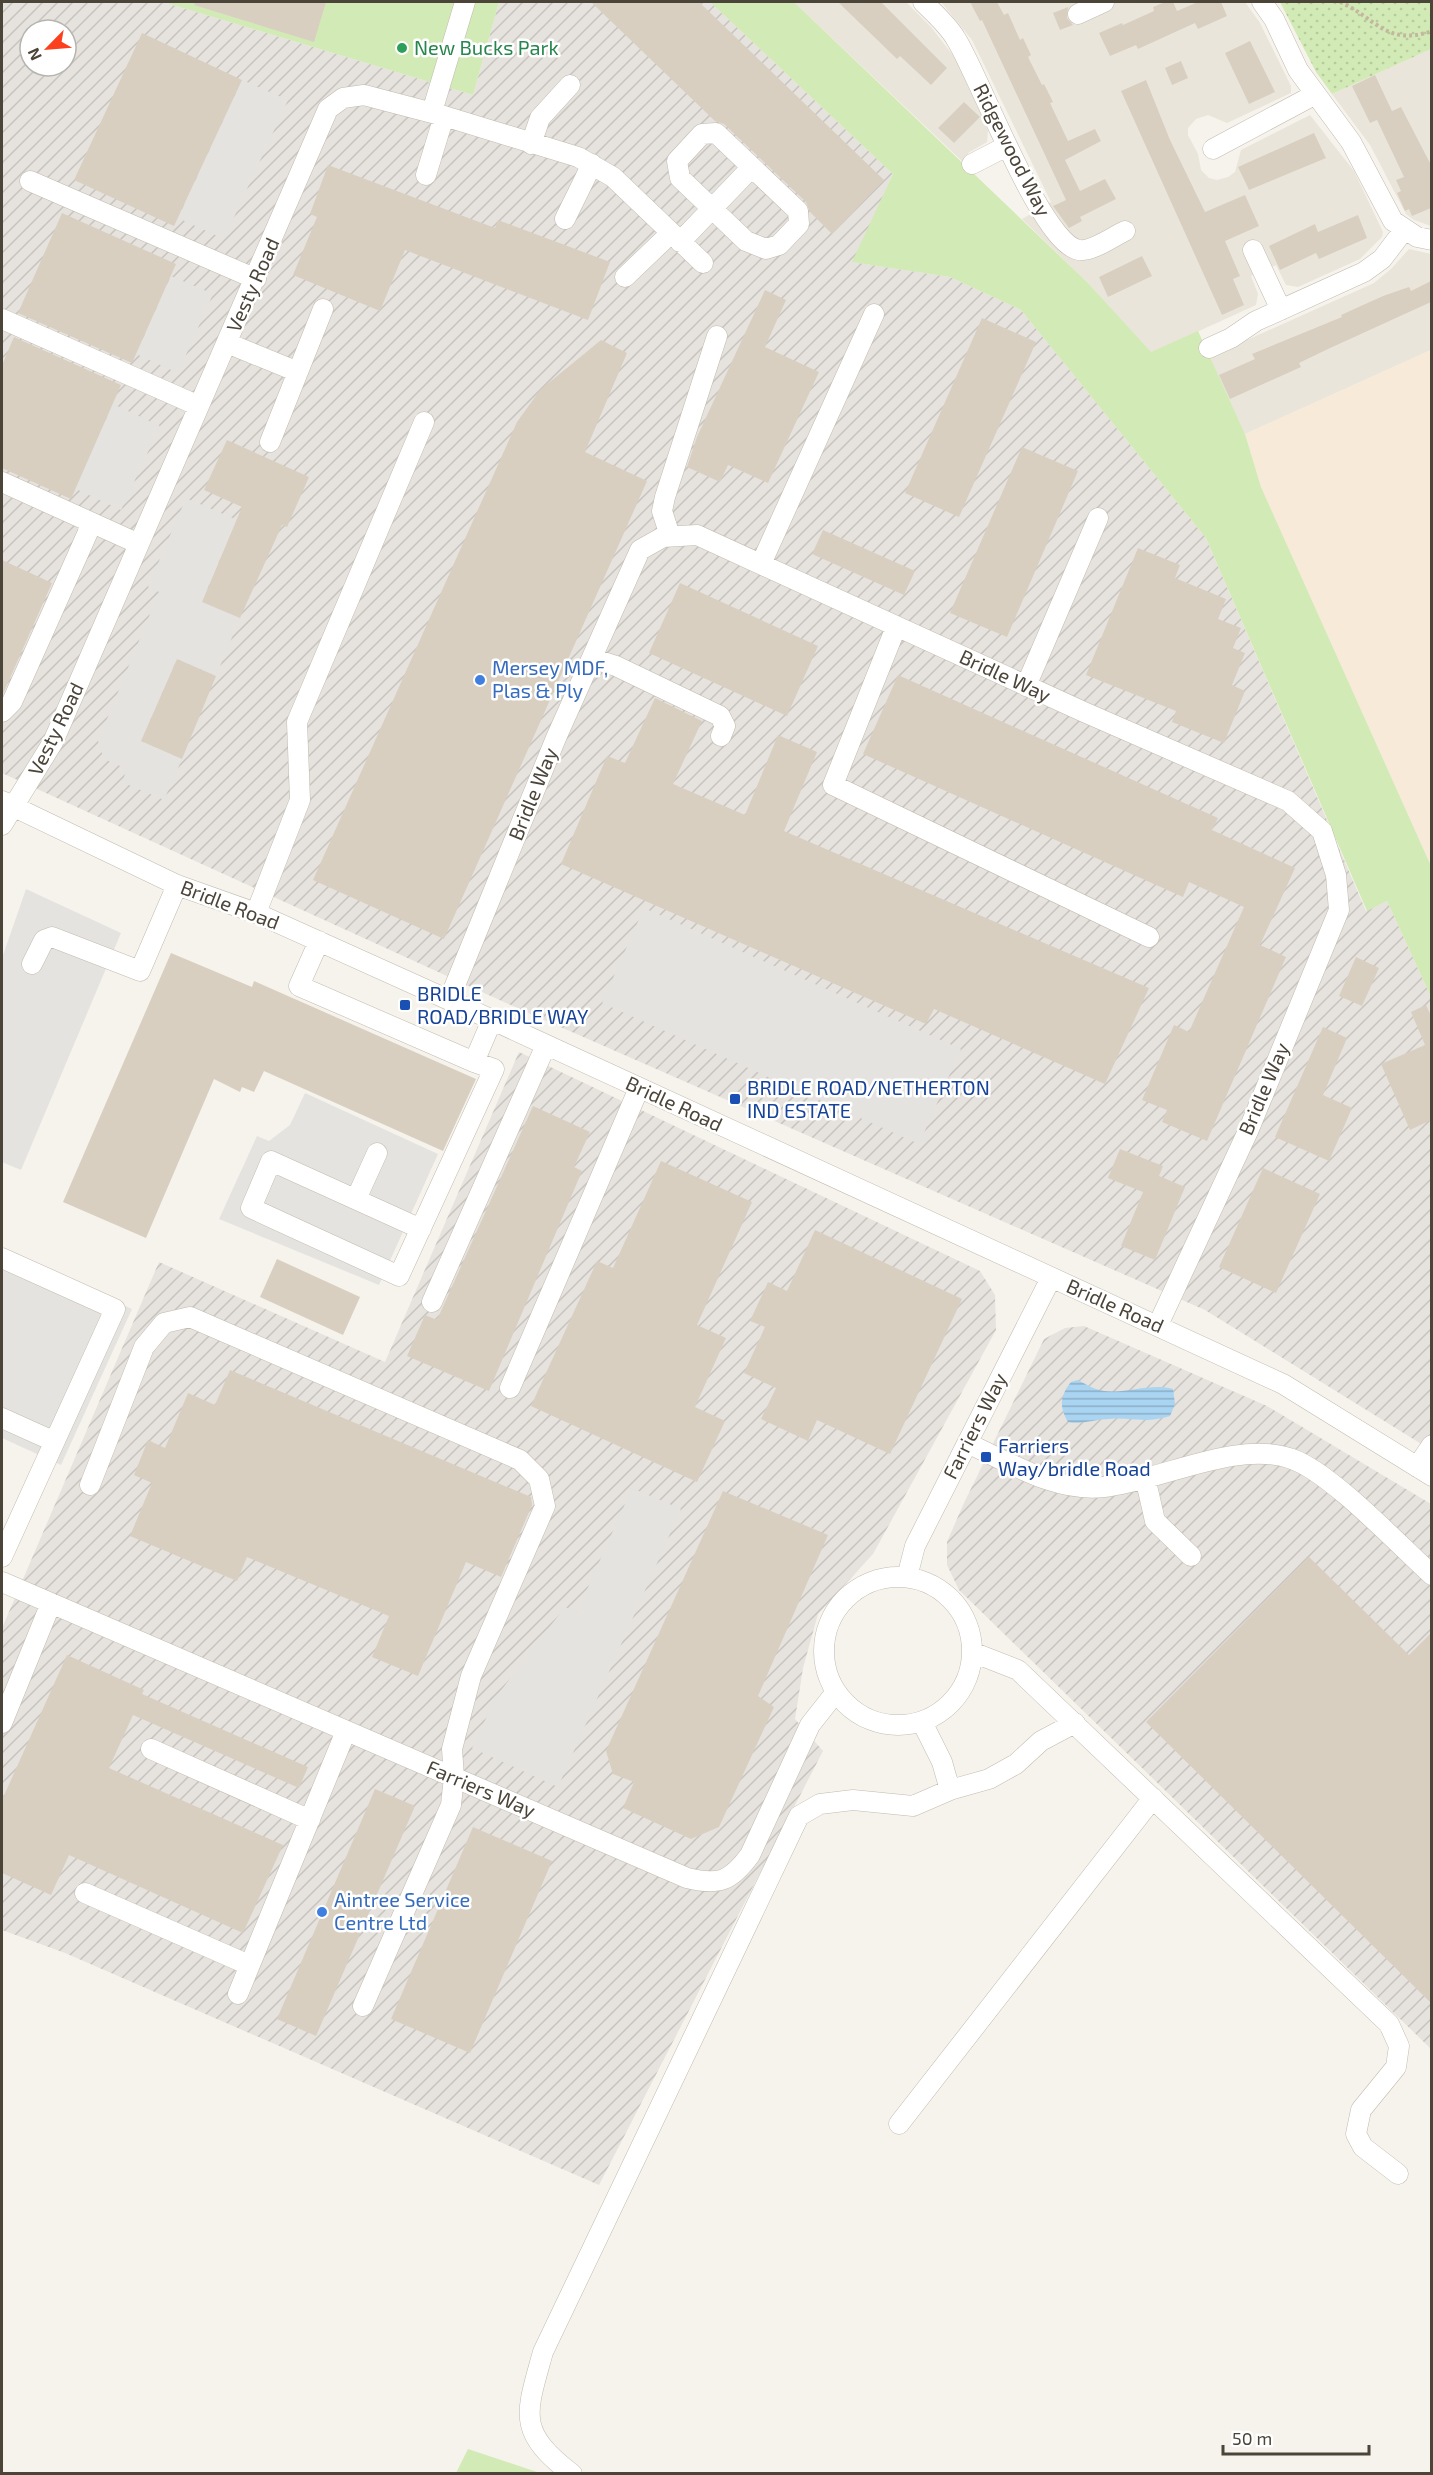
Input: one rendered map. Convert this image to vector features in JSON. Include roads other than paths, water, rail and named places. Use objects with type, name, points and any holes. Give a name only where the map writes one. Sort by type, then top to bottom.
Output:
[{"type":"street","points":[[426,175],[465,2]]},
{"type":"street","name":"Ridgewood Way","points":[[923,2],[957,40],[1036,201],[1059,236],[1072,248],[1085,250],[1125,231]]},
{"type":"street","points":[[1078,14],[1104,2]]},
{"type":"street","points":[[1262,2],[1274,19],[1298,70],[1314,95],[1351,142],[1385,208],[1404,230],[1431,240]]},
{"type":"street","points":[[531,144],[540,118],[570,85]]},
{"type":"street","name":"Vesty Road","points":[[2,825],[8,804],[53,742],[328,109],[343,98],[364,94],[438,114],[592,164],[613,177],[703,263]]},
{"type":"street","points":[[1213,149],[1314,95]]},
{"type":"street","points":[[716,133],[798,211],[798,224],[779,245],[766,249],[746,241],[714,209],[680,178],[677,161],[702,134],[716,133]]},
{"type":"street","points":[[972,164],[1008,146]]},
{"type":"street","points":[[565,219],[592,164]]},
{"type":"street","points":[[625,278],[714,209],[752,167]]},
{"type":"street","points":[[30,181],[256,279]]},
{"type":"street","points":[[1209,348],[1231,338],[1256,321],[1364,272],[1382,259],[1404,230]]},
{"type":"street","points":[[1253,250],[1281,310]]},
{"type":"street","points":[[270,442],[323,309]]},
{"type":"street","points":[[761,564],[874,314]]},
{"type":"street","points":[[2,319],[199,406]]},
{"type":"street","points":[[670,536],[662,511],[665,497],[717,336]]},
{"type":"street","points":[[227,343],[298,372]]},
{"type":"street","points":[[256,913],[300,800],[297,722],[424,422]]},
{"type":"street","points":[[2,482],[139,544]]},
{"type":"street","points":[[1026,686],[1098,518]]},
{"type":"street","points":[[2,712],[12,702],[92,523]]},
{"type":"street","name":"Bridle Way","points":[[449,1000],[556,738],[594,659],[640,550],[663,537],[697,535],[1026,686],[1288,801],[1322,831],[1336,875],[1339,910],[1249,1129],[1158,1325]]},
{"type":"street","points":[[896,627],[833,786],[1149,937]]},
{"type":"street","points":[[594,659],[616,666],[720,716],[725,726],[721,736]]},
{"type":"street","name":"Bridle Road","points":[[8,804],[177,885],[256,913],[319,941],[1050,1278],[1158,1325],[1283,1384],[1424,1472]]},
{"type":"street","points":[[32,964],[44,940],[52,937],[140,971],[177,885]]},
{"type":"street","points":[[319,941],[299,986],[494,1069],[399,1276],[251,1208],[271,1161],[420,1228]]},
{"type":"street","points":[[474,1062],[492,1020]]},
{"type":"street","points":[[432,1302],[546,1045]]},
{"type":"street","points":[[510,1388],[639,1088]]},
{"type":"street","points":[[356,1199],[377,1153]]},
{"type":"street","points":[[2,1258],[115,1309],[2,1557]]},
{"type":"street","name":"Farriers Way","points":[[907,1577],[915,1546],[1050,1278]]},
{"type":"street","points":[[90,1485],[144,1347],[164,1323],[190,1317],[520,1460],[539,1479],[545,1506],[471,1676],[452,1749],[454,1778],[451,1805],[363,2006]]},
{"type":"street","points":[[2,1418],[53,1441]]},
{"type":"street","points":[[967,1443],[1049,1480],[1074,1486],[1104,1487],[1241,1454],[1291,1458],[1325,1479],[1431,1575]]},
{"type":"street","points":[[1424,1472],[1431,1446]]},
{"type":"street","points":[[1145,1477],[1155,1521],[1191,1556]]},
{"type":"street","points":[[907,1577],[933,1586],[949,1598],[964,1617],[972,1652],[964,1686],[948,1706],[922,1722],[895,1726],[875,1722],[851,1708],[836,1692],[825,1664],[825,1637],[831,1619],[846,1598],[867,1584],[882,1579],[907,1577]]},
{"type":"street","name":"Farriers Way","points":[[2,1582],[687,1878],[710,1884],[736,1874],[750,1855],[810,1725],[836,1692]]},
{"type":"street","points":[[2,1722],[44,1600]]},
{"type":"street","points":[[972,1652],[1018,1670],[1389,2024],[1399,2046],[1396,2067],[1360,2110],[1356,2134],[1363,2147],[1398,2174]]},
{"type":"street","points":[[922,1722],[942,1762],[950,1790]]},
{"type":"street","points":[[572,2474],[537,2442],[529,2420],[531,2393],[543,2352],[784,1842],[799,1816],[820,1804],[853,1800],[913,1806],[950,1790],[989,1779],[1016,1764],[1041,1741],[1075,1723]]},
{"type":"street","points":[[238,1994],[346,1731]]},
{"type":"street","points":[[151,1749],[309,1820]]},
{"type":"street","points":[[899,2124],[1153,1798]]},
{"type":"street","points":[[86,1893],[249,1965]]},
{"type":"water","points":[[1078,1380],[1105,1391],[1154,1387],[1173,1389],[1175,1404],[1170,1416],[1161,1418],[1068,1422],[1062,1401],[1071,1382]]},
{"type":"place","name":"New Bucks Park","points":[[402,48]]},
{"type":"place","name":"Mersey MDF, Plas & Ply","points":[[480,680]]},
{"type":"place","name":"BRIDLE ROAD/BRIDLE WAY","points":[[405,1005]]},
{"type":"place","name":"BRIDLE ROAD/NETHERTON IND ESTATE","points":[[735,1099]]},
{"type":"place","name":"Farriers Way/bridle Road","points":[[986,1457]]},
{"type":"place","name":"Aintree Service Centre Ltd","points":[[322,1912]]}]
